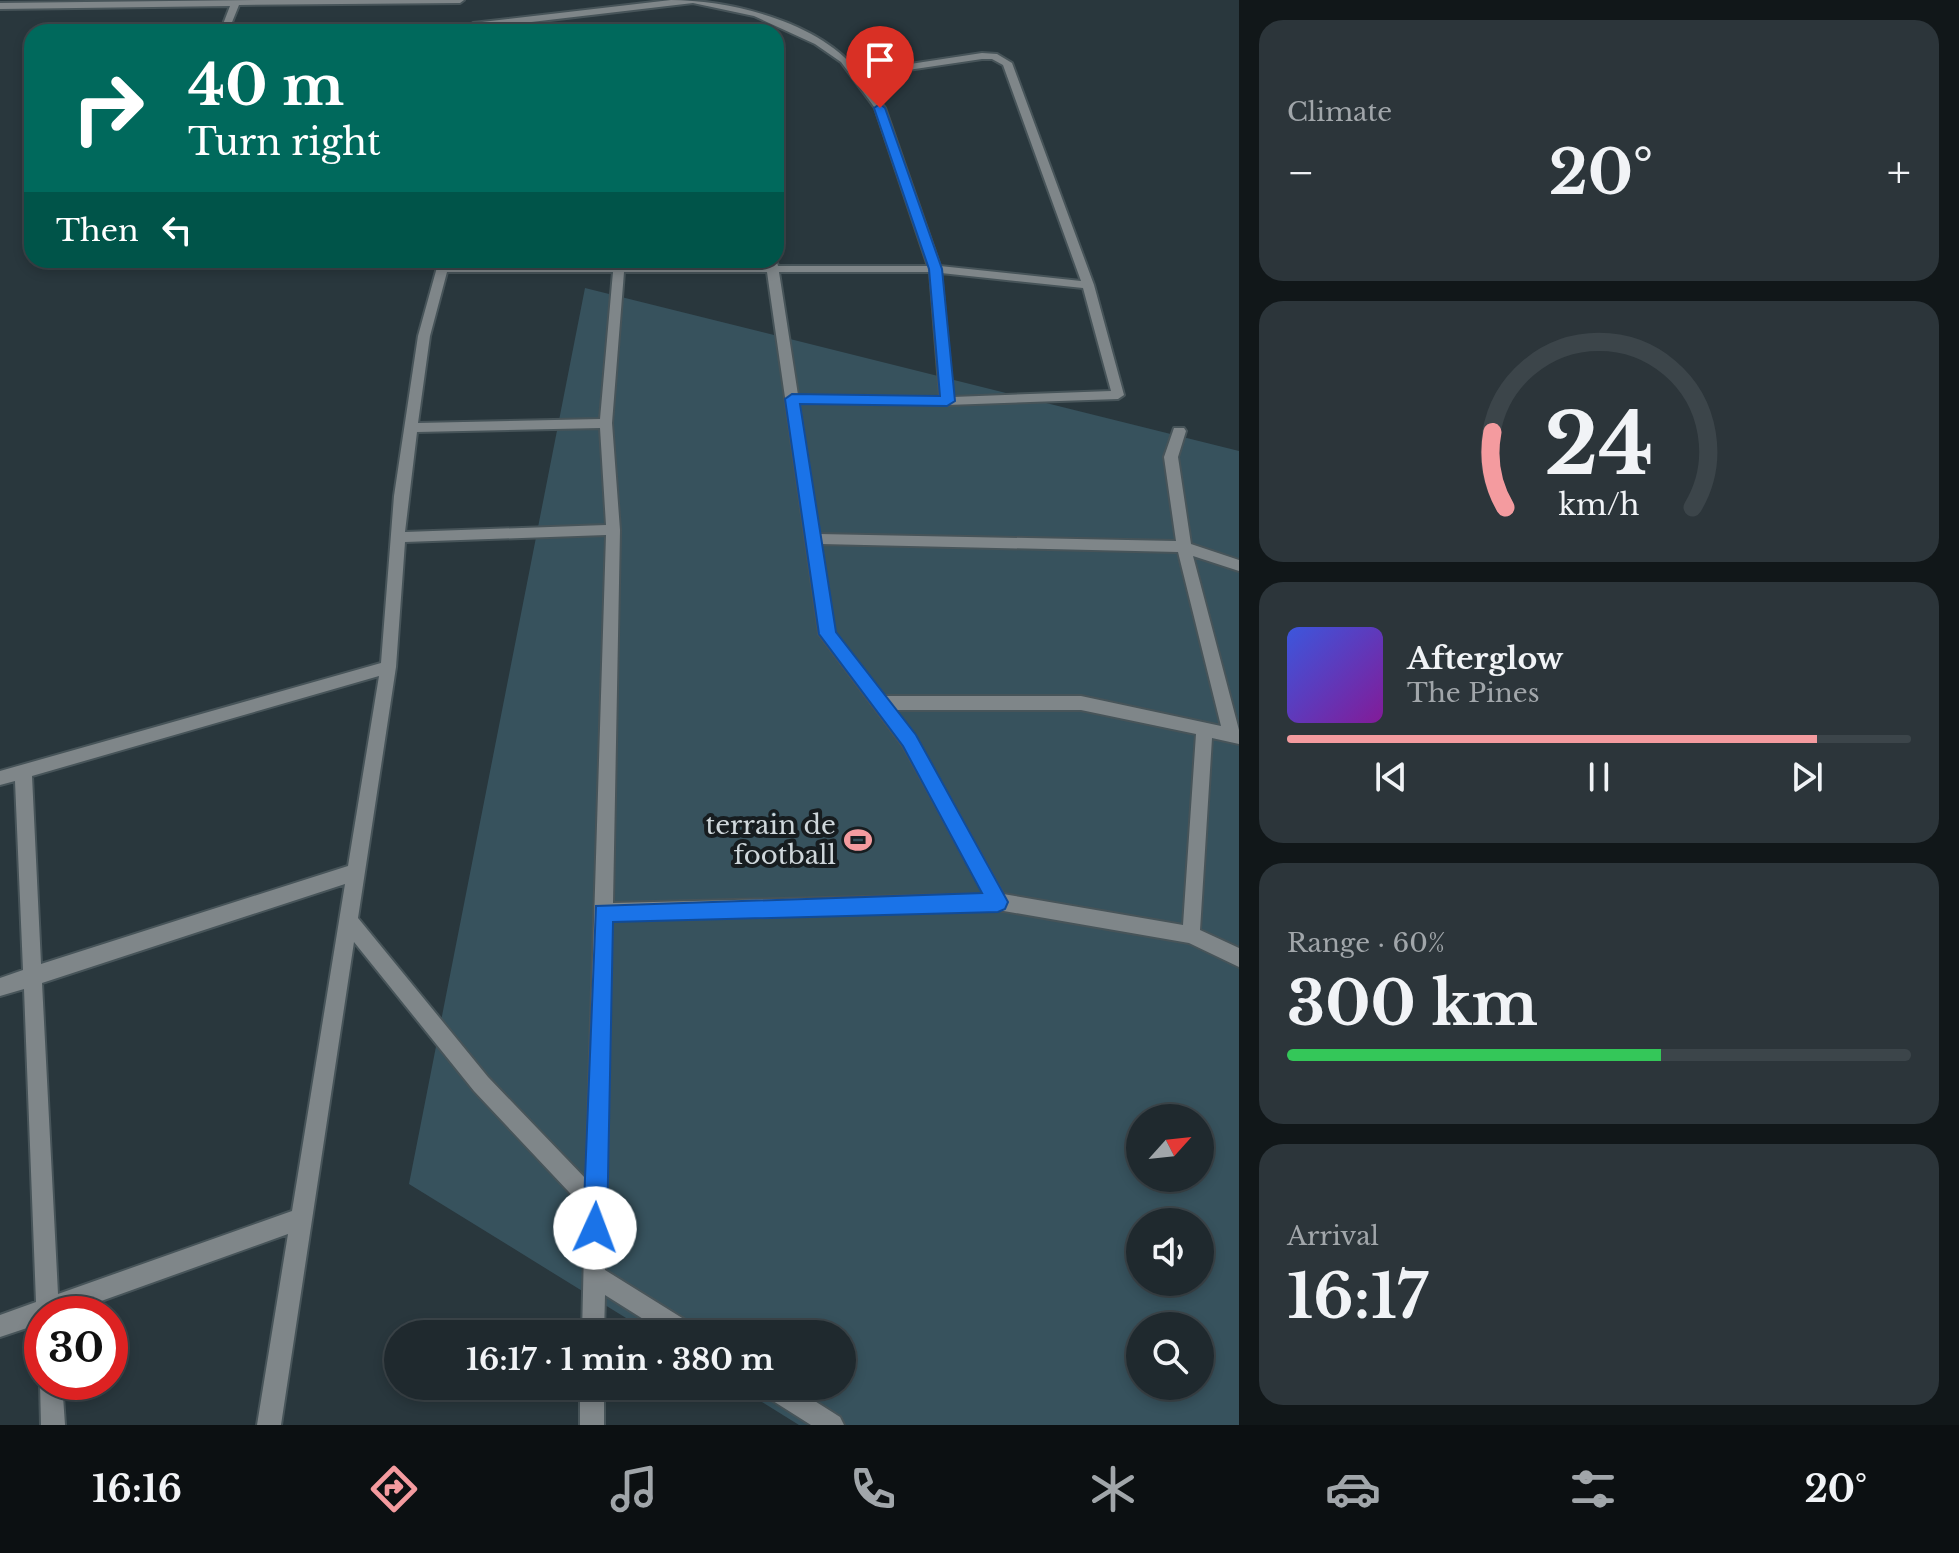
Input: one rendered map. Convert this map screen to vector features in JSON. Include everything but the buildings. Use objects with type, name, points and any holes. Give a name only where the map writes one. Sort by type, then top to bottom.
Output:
[{"type":"street","points":[[0,6],[460,0]]},
{"type":"street","points":[[511,24],[693,0],[722,4],[782,24]]},
{"type":"street","points":[[227,24],[235,4]]},
{"type":"street","points":[[471,13],[472,24]]},
{"type":"street","points":[[784,25],[844,60],[880,108],[935,269],[947,401]]},
{"type":"street","points":[[792,399],[947,401],[1118,395],[1088,285],[1007,63],[994,56],[982,56],[855,75]]},
{"type":"street","points":[[784,266],[935,269],[1088,285]]},
{"type":"street","points":[[269,1425],[388,667],[398,537],[424,336],[443,268]]},
{"type":"street","points":[[549,268],[696,268]]},
{"type":"street","points":[[772,268],[827,634],[909,741],[998,902]]},
{"type":"street","points":[[593,1320],[613,530],[606,423],[619,270]]},
{"type":"street","points":[[411,428],[606,423]]},
{"type":"street","points":[[880,703],[1081,703],[1235,736],[1184,547],[1171,457],[1179,431]]},
{"type":"street","points":[[398,537],[613,530]]},
{"type":"street","points":[[813,539],[1184,547],[1239,566]]},
{"type":"street","points":[[0,778],[388,667]]},
{"type":"street","points":[[1191,935],[1204,729]]},
{"type":"street","points":[[23,770],[47,1296]]},
{"type":"street","points":[[0,987],[356,872]]},
{"type":"street","points":[[603,912],[998,902],[1191,935],[1239,958]]},
{"type":"street","points":[[349,921],[481,1084],[596,1205]]},
{"type":"street","points":[[91,1296],[302,1218]]},
{"type":"street","points":[[594,1275],[665,1320]]},
{"type":"street","points":[[0,1326],[24,1319]]},
{"type":"street","points":[[52,1400],[53,1425]]},
{"type":"street","points":[[592,1400],[592,1425]]},
{"type":"street","points":[[792,1400],[832,1425]]},
{"type":"shaded area","name":"terrain de football","points":[[585,288],[1239,451],[1239,1425],[799,1425],[759,1400],[856,1400],[856,1320],[629,1320],[409,1184]]},
{"type":"place","name":"terrain de football","points":[[858,840]]},
{"type":"route","points":[[595,1228],[603,912],[998,902],[909,741],[827,634],[792,399],[947,401],[935,269],[880,108]]}]
